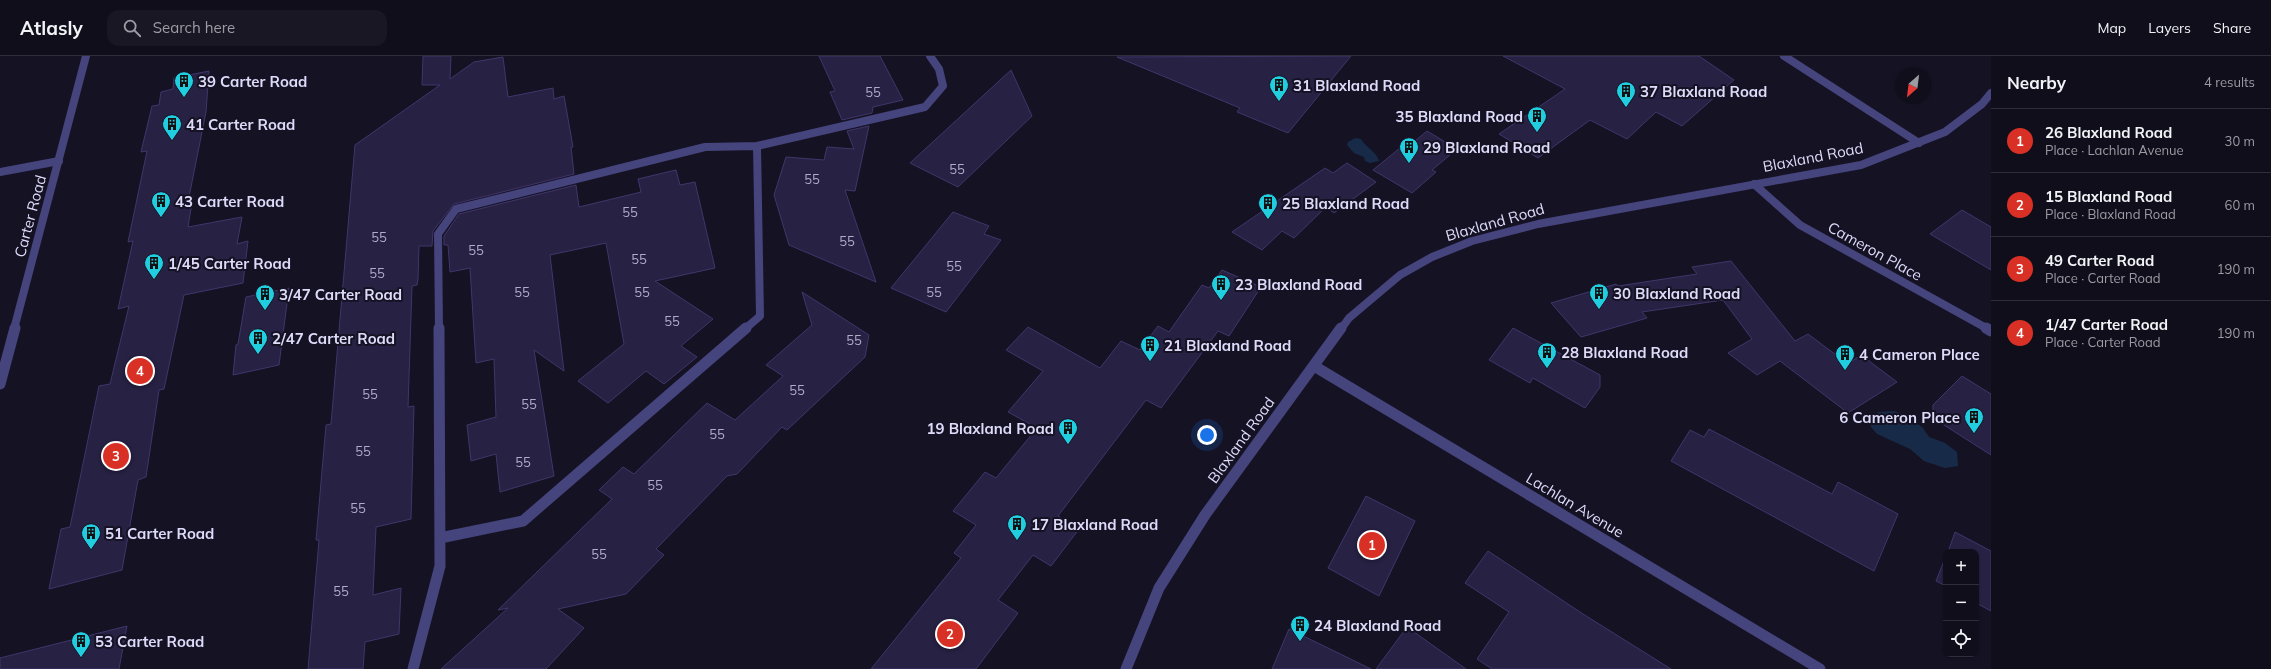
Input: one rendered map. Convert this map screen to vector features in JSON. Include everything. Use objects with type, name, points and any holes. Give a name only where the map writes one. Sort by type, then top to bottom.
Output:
[{"type":"street","name":"Carter Road","points":[[0,384],[86,56]]},
{"type":"street","points":[[413,669],[440,566],[438,234],[456,210],[705,147],[756,146],[925,107],[943,86],[939,69],[930,56]]},
{"type":"street","points":[[1784,56],[1919,144]]},
{"type":"street","name":"Blaxland Road","points":[[1126,669],[1145,617],[1166,576],[1205,515],[1349,318],[1374,295],[1400,275],[1448,250],[1472,241],[1538,224],[1861,165],[1919,144],[1945,132],[1982,104],[1991,93]]},
{"type":"street","points":[[440,538],[523,521],[760,316],[756,146]]},
{"type":"street","points":[[0,172],[59,161]]},
{"type":"street","name":"Cameron Place","points":[[1754,184],[1800,225],[1991,331]]},
{"type":"street","name":"Lachlan Avenue","points":[[1314,366],[1820,669]]},
{"type":"water","points":[[1355,138],[1361,139],[1376,155],[1379,161],[1370,163],[1365,161],[1364,157],[1354,153],[1347,145],[1348,142]]},
{"type":"water","points":[[1894,411],[1908,416],[1923,428],[1929,437],[1945,443],[1957,452],[1958,466],[1945,468],[1924,461],[1910,449],[1877,434],[1871,427],[1871,418],[1878,412]]},
{"type":"building","points":[[423,56],[451,56],[450,79],[474,62],[503,57],[508,97],[553,88],[554,99],[564,96],[573,147],[571,147],[574,174],[454,204],[433,231],[432,246],[419,246],[417,285],[412,286],[408,407],[414,406],[411,519],[376,527],[373,595],[401,588],[399,634],[365,642],[363,669],[308,669],[319,540],[316,540],[326,425],[331,424],[355,145],[440,85],[422,85]]},
{"type":"building","points":[[819,56],[880,56],[903,100],[873,107],[872,113],[842,120],[830,92],[835,91]]},
{"type":"building","points":[[1351,56],[1288,133],[1237,112],[1240,108],[1117,57]]},
{"type":"building","points":[[1503,56],[1699,56],[1734,80],[1682,126],[1656,112],[1627,139],[1590,120],[1538,158],[1499,134],[1565,89]]},
{"type":"building","points":[[1011,70],[1032,116],[958,187],[910,163]]},
{"type":"building","points":[[209,71],[206,112],[189,197],[193,196],[188,227],[242,217],[237,244],[248,241],[243,283],[184,295],[164,389],[159,390],[146,477],[138,480],[122,570],[49,589],[61,529],[70,527],[99,386],[110,384],[129,306],[118,309],[133,241],[128,242],[147,151],[141,152],[152,106],[159,105],[161,92],[173,89],[174,78]]},
{"type":"building","points":[[869,126],[855,191],[845,190],[876,282],[789,245],[774,195],[786,157],[824,160],[827,147],[854,149],[847,131]]},
{"type":"building","name":"29 Blaxland Road","points":[[1427,131],[1457,149],[1432,170],[1436,172],[1412,193],[1373,170],[1411,139],[1415,141]]},
{"type":"building","points":[[1347,163],[1376,182],[1334,213],[1326,207],[1294,238],[1282,231],[1262,250],[1232,232],[1325,168],[1333,173]]},
{"type":"building","points":[[676,170],[680,185],[695,182],[715,268],[655,281],[713,319],[681,346],[697,357],[664,384],[646,371],[608,403],[578,381],[624,344],[606,243],[550,255],[564,371],[534,350],[554,476],[500,492],[496,454],[471,461],[467,425],[496,417],[494,359],[476,363],[470,268],[450,272],[448,245],[444,245],[444,236],[459,214],[576,185],[579,207],[641,192],[638,179]]},
{"type":"building","points":[[1962,210],[1991,227],[1991,270],[1930,234]]},
{"type":"building","points":[[953,212],[989,226],[984,234],[1001,240],[946,312],[891,288]]},
{"type":"building","points":[[1731,261],[1795,341],[1808,334],[1848,364],[1861,355],[1897,382],[1848,413],[1780,361],[1757,375],[1728,353],[1752,339],[1723,300],[1642,312],[1647,318],[1581,337],[1551,303],[1616,284],[1618,286],[1697,274],[1692,267]]},
{"type":"building","points":[[1222,270],[1261,287],[1229,336],[1218,331],[1161,408],[1146,400],[1058,516],[1079,529],[1051,566],[1033,555],[998,600],[1018,613],[976,669],[871,669],[961,558],[954,553],[976,525],[953,511],[985,472],[996,478],[1037,428],[1008,412],[1043,371],[1006,350],[1028,327],[1100,368],[1121,341],[1140,350],[1158,326],[1169,332],[1202,285],[1209,288]]},
{"type":"building","points":[[289,288],[279,365],[233,375],[236,345],[238,344],[246,297]]},
{"type":"building","points":[[802,292],[869,335],[865,357],[787,430],[782,427],[737,474],[727,476],[656,549],[664,555],[626,594],[558,609],[584,628],[546,669],[441,669],[508,608],[498,610],[612,499],[599,490],[623,467],[634,474],[707,403],[735,420],[783,376],[766,365],[812,325]]},
{"type":"building","name":"28 Blaxland Road","points":[[1513,328],[1600,375],[1600,387],[1585,408],[1533,378],[1530,383],[1489,360]]},
{"type":"building","name":"6 Cameron Place","points":[[1962,376],[1991,394],[1991,455],[1933,418],[1933,405]]},
{"type":"building","points":[[1709,429],[1832,494],[1838,482],[1898,514],[1874,571],[1671,461],[1690,430],[1704,437]]},
{"type":"building","points":[[1366,496],[1415,521],[1379,596],[1328,568]]},
{"type":"building","points":[[1955,532],[1991,551],[1991,611],[1979,605],[1979,549],[1949,549]]},
{"type":"building","points":[[1488,551],[1583,614],[1671,669],[1492,669],[1477,659],[1509,612],[1465,583]]},
{"type":"building","points":[[1943,564],[1943,584],[1936,581]]},
{"type":"building","name":"53 Carter Road","points":[[127,626],[119,669],[0,669],[0,658]]},
{"type":"building","points":[[1407,627],[1466,669],[1376,669]]},
{"type":"building","name":"24 Blaxland Road","points":[[1289,629],[1371,669],[1272,669]]},
{"type":"place","name":"39 Carter Road","points":[[184,98]]},
{"type":"place","name":"31 Blaxland Road","points":[[1279,102]]},
{"type":"place","name":"37 Blaxland Road","points":[[1626,108]]},
{"type":"place","name":"35 Blaxland Road","points":[[1537,133]]},
{"type":"place","name":"41 Carter Road","points":[[172,141]]},
{"type":"place","name":"29 Blaxland Road","points":[[1409,164]]},
{"type":"place","name":"43 Carter Road","points":[[161,218]]},
{"type":"place","name":"25 Blaxland Road","points":[[1268,220]]},
{"type":"place","name":"1/45 Carter Road","points":[[154,280]]},
{"type":"place","name":"23 Blaxland Road","points":[[1221,301]]},
{"type":"place","name":"30 Blaxland Road","points":[[1599,310]]},
{"type":"place","name":"3/47 Carter Road","points":[[265,311]]},
{"type":"place","name":"2/47 Carter Road","points":[[258,355]]},
{"type":"place","name":"21 Blaxland Road","points":[[1150,362]]},
{"type":"place","name":"28 Blaxland Road","points":[[1547,369]]},
{"type":"place","name":"1/47 Carter Road","points":[[140,371]]},
{"type":"place","name":"4 Cameron Place","points":[[1845,371]]},
{"type":"place","name":"6 Cameron Place","points":[[1974,434]]},
{"type":"place","name":"19 Blaxland Road","points":[[1068,445]]},
{"type":"place","name":"49 Carter Road","points":[[116,456]]},
{"type":"place","name":"17 Blaxland Road","points":[[1017,541]]},
{"type":"place","name":"26 Blaxland Road","points":[[1372,545]]},
{"type":"place","name":"51 Carter Road","points":[[91,550]]},
{"type":"place","name":"15 Blaxland Road","points":[[950,634]]},
{"type":"place","name":"24 Blaxland Road","points":[[1300,642]]},
{"type":"place","name":"53 Carter Road","points":[[81,658]]}]
